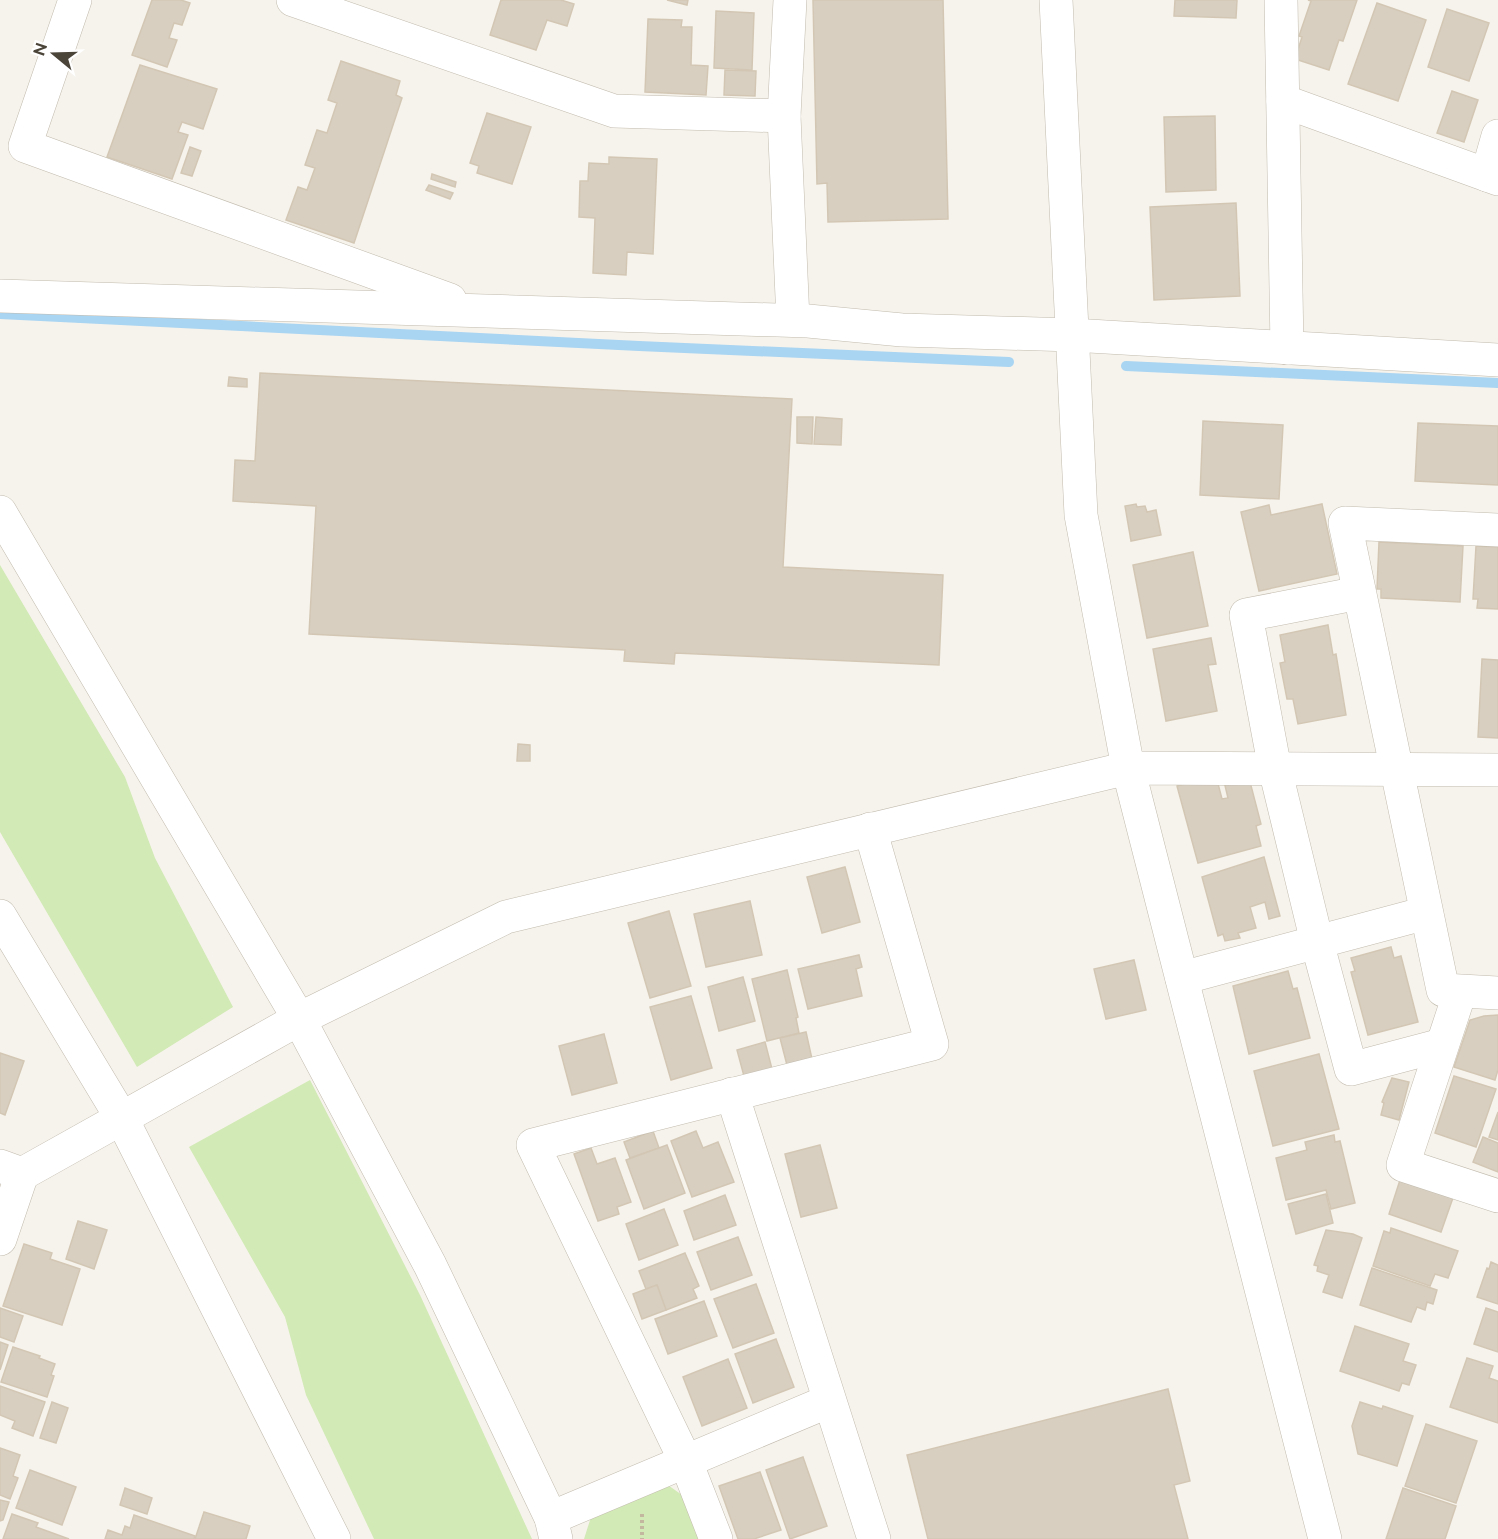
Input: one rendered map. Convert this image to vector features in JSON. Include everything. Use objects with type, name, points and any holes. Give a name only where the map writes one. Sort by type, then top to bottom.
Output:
[{"type":"street","points":[[75,0],[25,146],[479,310]]},
{"type":"street","points":[[293,0],[614,111],[784,116]]},
{"type":"street","points":[[790,0],[784,116],[793,320]]},
{"type":"street","points":[[1056,0],[1081,515],[1128,768],[1325,1539]]},
{"type":"street","points":[[1281,0],[1287,348]]},
{"type":"street","points":[[1283,101],[1493,177],[1498,136]]},
{"type":"street","points":[[0,296],[793,320],[902,330],[1072,335],[1498,360]]},
{"type":"street","points":[[0,512],[299,1018],[430,1265],[554,1528],[686,1462],[829,1401]]},
{"type":"street","points":[[1498,530],[1345,523],[1443,990],[1498,993]]},
{"type":"street","points":[[1359,593],[1246,615],[1275,769],[1351,1069],[1442,1045]]},
{"type":"street","points":[[0,1239],[11,1170],[121,1117],[299,1018],[506,917],[1128,768],[1498,770]]},
{"type":"street","points":[[716,1539],[686,1462],[532,1145],[932,1044],[870,829]]},
{"type":"street","points":[[1182,978],[1426,913]]},
{"type":"street","points":[[0,916],[121,1117],[334,1539]]},
{"type":"street","points":[[1460,992],[1404,1164],[1498,1196]]},
{"type":"street","points":[[732,1094],[874,1539]]},
{"type":"green space","points":[[0,565],[125,777],[155,858],[233,1007],[137,1067],[0,832]]},
{"type":"green space","points":[[310,1080],[420,1295],[532,1539],[374,1539],[306,1395],[285,1317],[189,1147]]},
{"type":"green space","points":[[665,1483],[682,1495],[700,1539],[584,1539],[592,1514]]},
{"type":"building","points":[[152,0],[181,0],[190,3],[182,25],[174,23],[169,38],[177,40],[167,67],[132,55]]},
{"type":"building","points":[[501,0],[561,0],[574,4],[567,26],[547,20],[536,50],[490,35]]},
{"type":"building","points":[[667,0],[688,0],[687,5]]},
{"type":"building","points":[[813,0],[943,0],[948,219],[828,222],[827,183],[817,184]]},
{"type":"building","points":[[1175,0],[1237,0],[1236,18],[1174,16]]},
{"type":"building","points":[[1308,0],[1357,0],[1343,41],[1339,40],[1329,70],[1295,59],[1302,37],[1299,36],[1311,1]]},
{"type":"building","points":[[1377,3],[1426,20],[1398,101],[1348,84]]},
{"type":"building","points":[[1447,9],[1489,23],[1469,81],[1428,67]]},
{"type":"building","points":[[716,11],[754,13],[752,70],[714,68]]},
{"type":"building","points":[[648,19],[682,20],[681,27],[692,27],[691,65],[708,66],[706,95],[645,92]]},
{"type":"building","points":[[341,61],[400,81],[396,95],[402,98],[354,243],[286,220],[298,187],[307,190],[315,168],[305,165],[317,130],[327,133],[337,103],[328,100]]},
{"type":"building","points":[[140,65],[217,89],[203,129],[182,122],[178,132],[188,135],[172,179],[107,157]]},
{"type":"building","points":[[725,70],[756,71],[755,96],[724,95]]},
{"type":"building","points":[[1452,91],[1478,100],[1464,142],[1437,133]]},
{"type":"building","points":[[487,113],[531,127],[512,184],[477,173],[479,166],[470,163]]},
{"type":"building","points":[[1215,116],[1216,190],[1166,192],[1164,117]]},
{"type":"building","points":[[190,147],[201,151],[192,176],[181,173]]},
{"type":"building","points":[[609,157],[657,159],[653,254],[627,252],[626,275],[593,273],[595,218],[579,217],[580,181],[588,181],[589,163],[609,164]]},
{"type":"building","points":[[432,174],[456,182],[455,187],[431,179]]},
{"type":"building","points":[[429,185],[453,193],[450,199],[426,190]]},
{"type":"building","points":[[1236,203],[1240,296],[1154,300],[1150,207]]},
{"type":"building","points":[[260,373],[792,399],[783,567],[943,575],[939,665],[675,653],[674,664],[624,661],[625,650],[309,634],[316,506],[233,501],[235,460],[255,461]]},
{"type":"building","points":[[229,377],[247,379],[247,387],[228,386]]},
{"type":"building","points":[[797,417],[813,417],[812,444],[797,443]]},
{"type":"building","points":[[816,417],[842,419],[841,445],[814,444]]},
{"type":"building","points":[[1203,421],[1283,425],[1279,499],[1200,495]]},
{"type":"building","points":[[1418,423],[1498,426],[1498,485],[1415,481]]},
{"type":"building","points":[[1136,504],[1137,507],[1145,506],[1147,512],[1156,510],[1161,535],[1131,541],[1125,506]]},
{"type":"building","points":[[1322,504],[1337,574],[1259,591],[1241,512],[1269,505],[1271,515]]},
{"type":"building","points":[[1379,542],[1463,546],[1460,602],[1381,598],[1381,589],[1377,589]]},
{"type":"building","points":[[1476,546],[1498,547],[1498,609],[1477,608],[1478,599],[1473,599]]},
{"type":"building","points":[[1193,552],[1208,626],[1147,638],[1133,565]]},
{"type":"building","points":[[1328,625],[1333,655],[1336,654],[1346,715],[1298,724],[1293,699],[1287,699],[1280,663],[1285,662],[1280,635]]},
{"type":"building","points":[[1211,638],[1216,664],[1208,665],[1217,711],[1166,721],[1153,649]]},
{"type":"building","points":[[1482,659],[1498,660],[1498,738],[1478,737]]},
{"type":"building","points":[[518,744],[530,745],[530,761],[517,761]]},
{"type":"building","points":[[1216,776],[1222,799],[1228,798],[1223,777],[1249,778],[1261,824],[1256,826],[1261,846],[1198,863],[1177,786]]},
{"type":"building","points":[[1264,857],[1280,916],[1269,919],[1265,902],[1250,907],[1256,928],[1238,933],[1240,938],[1225,941],[1223,934],[1218,936],[1202,877]]},
{"type":"building","points":[[845,867],[860,922],[822,933],[807,877]]},
{"type":"building","points":[[750,901],[762,955],[706,967],[694,914]]},
{"type":"building","points":[[669,911],[691,986],[650,998],[628,923]]},
{"type":"building","points":[[1391,947],[1394,958],[1401,956],[1418,1022],[1368,1035],[1351,972],[1355,971],[1351,958]]},
{"type":"building","points":[[859,955],[862,967],[856,969],[862,996],[808,1009],[798,969]]},
{"type":"building","points":[[1134,960],[1146,1010],[1106,1019],[1094,969]]},
{"type":"building","points":[[787,970],[798,1017],[796,1018],[799,1033],[767,1041],[752,979]]},
{"type":"building","points":[[1288,971],[1293,989],[1297,988],[1310,1038],[1249,1054],[1233,986]]},
{"type":"building","points":[[743,977],[755,1021],[719,1031],[708,987]]},
{"type":"building","points":[[691,996],[712,1068],[671,1080],[650,1007]]},
{"type":"building","points":[[1498,1015],[1498,1070],[1495,1080],[1454,1067],[1470,1020]]},
{"type":"building","points":[[806,1032],[812,1059],[787,1065],[780,1038]]},
{"type":"building","points":[[604,1034],[617,1083],[572,1095],[559,1046]]},
{"type":"building","points":[[765,1042],[772,1069],[744,1076],[737,1050]]},
{"type":"building","points":[[0,1053],[24,1061],[5,1115],[0,1113]]},
{"type":"building","points":[[1319,1054],[1339,1129],[1273,1146],[1254,1071]]},
{"type":"building","points":[[1454,1076],[1496,1089],[1476,1147],[1435,1133]]},
{"type":"building","points":[[1392,1078],[1409,1082],[1399,1120],[1381,1115],[1384,1103],[1382,1102]]},
{"type":"building","points":[[1498,1112],[1498,1140],[1489,1137]]},
{"type":"building","points":[[653,1131],[659,1148],[630,1158],[624,1142]]},
{"type":"building","points":[[696,1131],[703,1148],[718,1142],[734,1182],[692,1197],[671,1141]]},
{"type":"building","points":[[1334,1135],[1335,1142],[1340,1141],[1355,1203],[1331,1209],[1326,1190],[1286,1200],[1276,1158],[1307,1150],[1305,1142]]},
{"type":"building","points":[[1483,1137],[1498,1143],[1498,1172],[1473,1162]]},
{"type":"building","points":[[667,1145],[685,1193],[644,1209],[626,1160]]},
{"type":"building","points":[[820,1145],[837,1208],[801,1217],[785,1154]]},
{"type":"building","points":[[591,1148],[597,1164],[615,1158],[631,1202],[617,1207],[619,1214],[598,1221],[574,1154]]},
{"type":"building","points":[[1401,1177],[1454,1195],[1441,1232],[1389,1214]]},
{"type":"building","points":[[1326,1194],[1333,1223],[1296,1234],[1288,1204]]},
{"type":"building","points":[[725,1195],[736,1225],[694,1240],[684,1211]]},
{"type":"building","points":[[664,1209],[678,1245],[639,1260],[626,1224]]},
{"type":"building","points":[[78,1221],[107,1230],[94,1269],[66,1259]]},
{"type":"building","points":[[1391,1228],[1458,1251],[1448,1278],[1435,1274],[1430,1286],[1373,1266],[1384,1231],[1390,1233]]},
{"type":"building","points":[[1326,1230],[1353,1234],[1362,1238],[1342,1298],[1323,1292],[1329,1275],[1317,1271],[1318,1266],[1314,1265]]},
{"type":"building","points":[[738,1237],[752,1275],[711,1290],[697,1252]]},
{"type":"building","points":[[24,1244],[52,1253],[50,1259],[80,1269],[62,1325],[3,1306]]},
{"type":"building","points":[[685,1253],[699,1286],[693,1289],[697,1298],[666,1310],[657,1285],[646,1289],[639,1271]]},
{"type":"building","points":[[1491,1262],[1498,1265],[1498,1304],[1477,1297]]},
{"type":"building","points":[[1372,1268],[1437,1290],[1433,1304],[1427,1302],[1425,1310],[1417,1307],[1411,1322],[1360,1305]]},
{"type":"building","points":[[756,1284],[774,1333],[733,1348],[714,1299]]},
{"type":"building","points":[[657,1285],[666,1310],[642,1319],[633,1294]]},
{"type":"building","points":[[704,1301],[717,1336],[668,1354],[655,1319]]},
{"type":"building","points":[[0,1308],[23,1316],[14,1342],[0,1337]]},
{"type":"building","points":[[1486,1308],[1498,1312],[1498,1352],[1474,1344]]},
{"type":"building","points":[[1355,1326],[1409,1344],[1403,1361],[1416,1365],[1409,1385],[1402,1383],[1399,1391],[1340,1371]]},
{"type":"building","points":[[776,1339],[794,1387],[753,1403],[735,1354]]},
{"type":"building","points":[[0,1342],[8,1345],[0,1370]]},
{"type":"building","points":[[13,1347],[55,1364],[51,1375],[54,1376],[47,1397],[1,1382]]},
{"type":"building","points":[[1467,1358],[1493,1366],[1489,1378],[1498,1381],[1498,1423],[1450,1407]]},
{"type":"building","points":[[728,1359],[747,1408],[702,1426],[683,1377]]},
{"type":"building","points":[[0,1386],[45,1402],[33,1436],[12,1428],[15,1421],[0,1415]]},
{"type":"building","points":[[1168,1389],[1190,1481],[1174,1485],[1188,1539],[928,1539],[907,1455]]},
{"type":"building","points":[[52,1402],[68,1408],[56,1443],[40,1438]]},
{"type":"building","points":[[1360,1402],[1382,1409],[1383,1406],[1413,1416],[1397,1466],[1358,1454],[1352,1426]]},
{"type":"building","points":[[1426,1424],[1477,1441],[1456,1503],[1405,1486]]},
{"type":"building","points":[[0,1448],[20,1455],[13,1476],[18,1478],[10,1499],[0,1495]]},
{"type":"building","points":[[803,1457],[827,1526],[790,1539],[766,1470]]},
{"type":"building","points":[[30,1470],[76,1487],[62,1525],[16,1508]]},
{"type":"building","points":[[760,1472],[781,1530],[754,1539],[738,1539],[719,1486]]},
{"type":"building","points":[[125,1488],[152,1498],[147,1514],[120,1505]]},
{"type":"building","points":[[1403,1488],[1456,1506],[1445,1539],[1386,1539]]},
{"type":"building","points":[[0,1500],[9,1502],[3,1520],[0,1521]]},
{"type":"building","points":[[204,1512],[250,1526],[246,1539],[195,1539]]},
{"type":"building","points":[[12,1514],[38,1523],[36,1527],[69,1539],[3,1539]]},
{"type":"building","points":[[134,1515],[195,1536],[194,1539],[105,1539],[108,1530],[122,1535],[125,1526],[130,1528]]},
{"type":"waterway","points":[[0,314],[1009,362]]},
{"type":"waterway","points":[[1126,366],[1498,383]]}]
